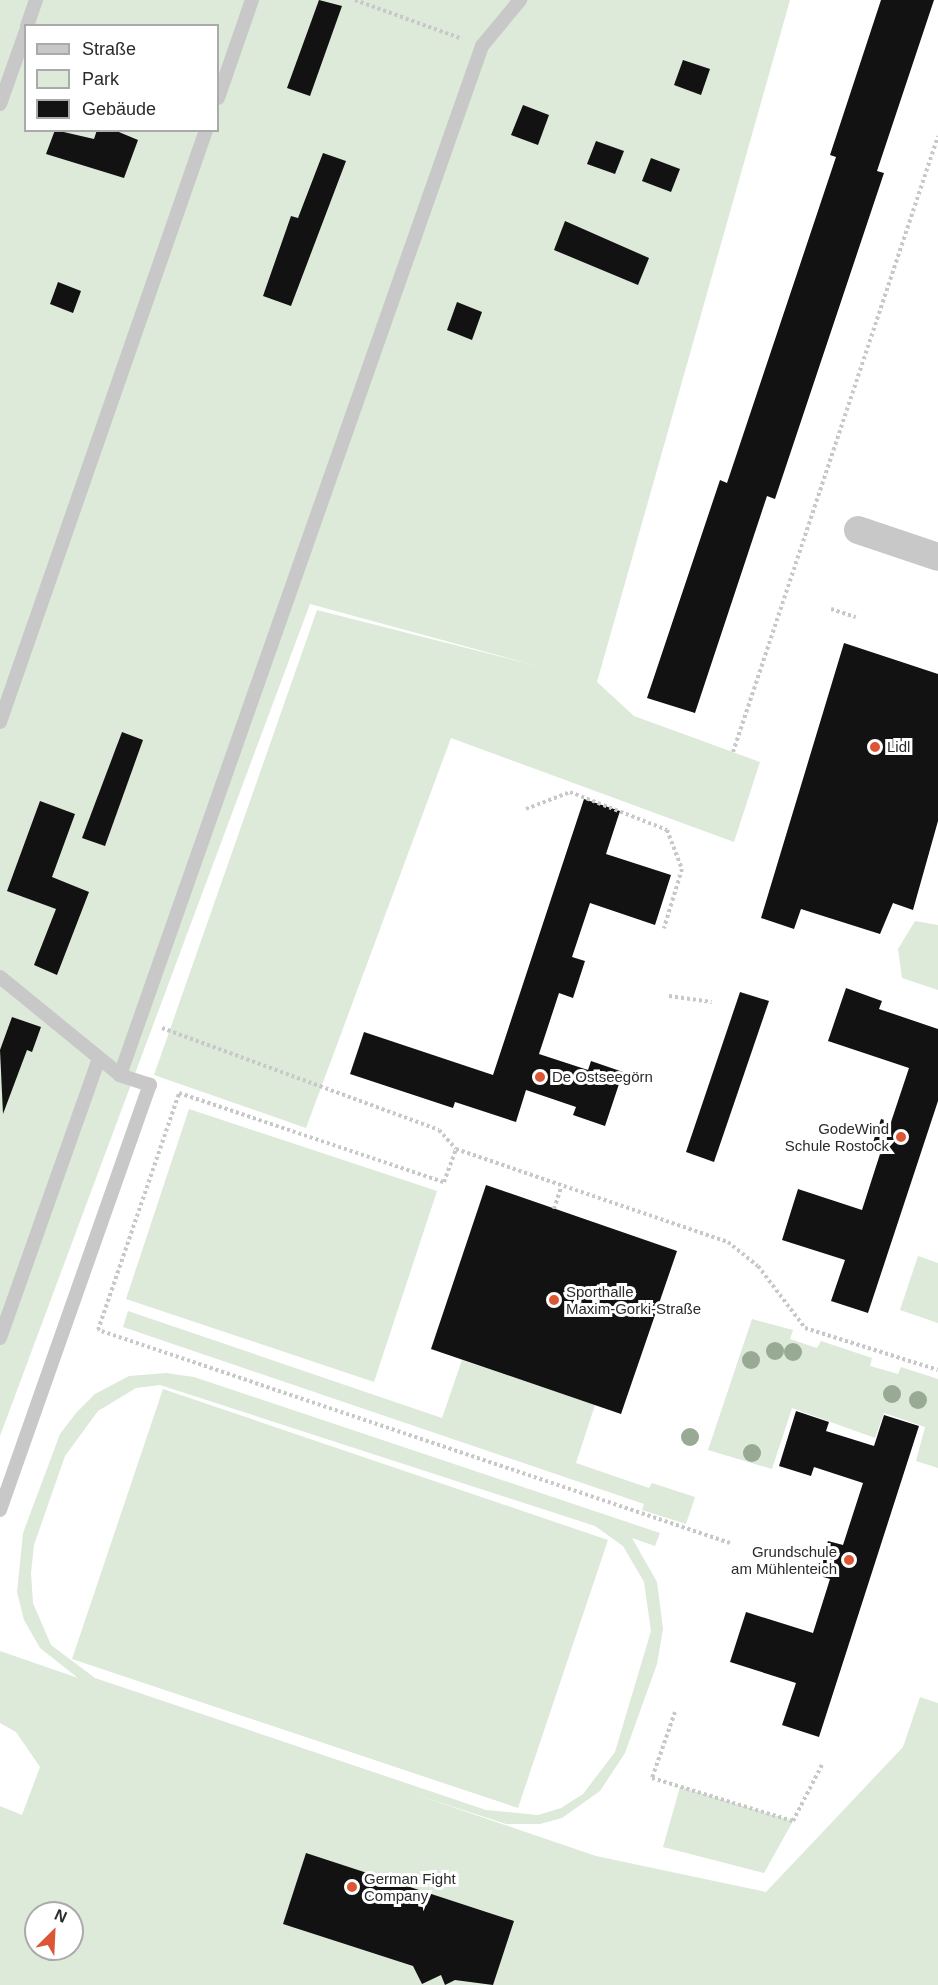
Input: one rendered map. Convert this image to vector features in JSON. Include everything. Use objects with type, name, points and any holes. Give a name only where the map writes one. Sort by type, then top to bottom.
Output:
[{"type":"street","points":[[858,530],[938,557]]},
{"type":"lane","points":[[28,24],[36,0]]},
{"type":"lane","points":[[219,95],[252,0]]},
{"type":"lane","points":[[120,1075],[482,46],[520,0]]},
{"type":"lane","points":[[0,104],[24,37]]},
{"type":"lane","points":[[0,722],[205,132]]},
{"type":"lane","points":[[0,977],[120,1075],[150,1085],[0,1510]]},
{"type":"lane","points":[[0,1338],[99,1058]]},
{"type":"path","points":[[355,0],[482,46]]},
{"type":"path","points":[[733,752],[938,136]]},
{"type":"path","points":[[831,609],[856,617]]},
{"type":"path","points":[[526,809],[570,792],[667,830],[682,869],[664,928]]},
{"type":"path","points":[[669,996],[712,1002]]},
{"type":"path","points":[[162,1028],[439,1130],[456,1149],[561,1187],[728,1242],[758,1266],[805,1328],[938,1370]]},
{"type":"path","points":[[456,1149],[444,1182],[179,1093],[98,1330],[730,1543]]},
{"type":"path","points":[[554,1209],[561,1187]]},
{"type":"path","points":[[675,1712],[652,1778],[793,1821],[823,1763]]},
{"type":"green space","points":[[0,0],[790,0],[597,682],[634,716],[760,762],[734,842],[451,738],[306,1128],[154,1075],[317,610],[541,667],[310,604],[0,1436]]},
{"type":"green space","points":[[915,921],[938,925],[938,990],[902,978],[898,949]]},
{"type":"green space","points":[[189,1109],[437,1191],[374,1382],[126,1299]]},
{"type":"green space","points":[[918,1256],[938,1263],[938,1323],[900,1310]]},
{"type":"green space","points":[[128,1311],[442,1418],[462,1360],[595,1405],[576,1463],[649,1488],[652,1483],[695,1497],[686,1524],[642,1510],[644,1504],[123,1327]]},
{"type":"green space","points":[[752,1319],[793,1330],[790,1339],[817,1348],[821,1341],[872,1358],[870,1366],[898,1374],[901,1367],[938,1379],[938,1468],[916,1461],[925,1427],[884,1413],[875,1438],[792,1408],[772,1469],[708,1450]]},
{"type":"green space","points":[[166,1373],[194,1377],[660,1533],[655,1546],[632,1538],[657,1582],[663,1629],[657,1664],[625,1753],[600,1791],[562,1818],[540,1824],[506,1824],[414,1794],[596,1856],[766,1892],[903,1747],[920,1697],[938,1703],[938,1985],[0,1985],[0,1806],[22,1815],[40,1767],[16,1732],[0,1723],[0,1651],[78,1678],[40,1648],[24,1620],[17,1592],[23,1533],[60,1434],[95,1394],[129,1376]],"holes":[[[160,1385],[595,1526],[623,1546],[644,1582],[651,1631],[615,1752],[583,1794],[561,1808],[538,1815],[486,1810],[95,1678],[51,1645],[33,1603],[31,1573],[34,1545],[65,1456],[98,1411],[136,1388]]]},
{"type":"green space","points":[[163,1389],[608,1540],[518,1808],[72,1659]]},
{"type":"green space","points":[[680,1787],[793,1821],[764,1873],[663,1847]]},
{"type":"building","points":[[319,0],[342,6],[310,96],[287,88]]},
{"type":"building","points":[[881,0],[934,0],[877,171],[884,173],[775,499],[767,496],[695,713],[647,698],[720,480],[727,483],[836,157],[830,155]]},
{"type":"building","points":[[683,60],[710,69],[701,95],[674,85]]},
{"type":"building","points":[[523,105],[549,115],[538,145],[511,135]]},
{"type":"building","points":[[54,132],[94,139],[96,132],[119,132],[138,140],[124,178],[46,154]]},
{"type":"building","points":[[596,141],[624,151],[615,174],[587,164]]},
{"type":"building","points":[[323,153],[346,161],[291,306],[263,296],[291,216],[298,218]]},
{"type":"building","points":[[651,158],[680,169],[671,192],[642,181]]},
{"type":"building","points":[[565,221],[649,258],[638,285],[554,250]]},
{"type":"building","points":[[58,282],[81,291],[73,313],[50,304]]},
{"type":"building","points":[[457,302],[482,312],[472,340],[447,330]]},
{"type":"building","name":"Lidl","points":[[844,643],[938,674],[938,821],[913,910],[893,903],[880,934],[801,909],[794,929],[761,918]]},
{"type":"building","points":[[122,732],[143,740],[105,846],[82,838]]},
{"type":"building","points":[[584,799],[620,811],[606,854],[671,875],[655,925],[590,903],[572,957],[585,961],[573,998],[559,993],[539,1054],[588,1070],[591,1061],[623,1072],[605,1126],[573,1115],[576,1107],[526,1090],[516,1122],[455,1102],[453,1108],[350,1074],[364,1032],[493,1075]]},
{"type":"building","points":[[40,801],[75,814],[52,877],[89,892],[57,975],[34,965],[56,909],[7,891]]},
{"type":"building","name":"GodeWind Schule Rostock","points":[[846,988],[882,1001],[879,1009],[938,1029],[938,1101],[868,1313],[831,1301],[845,1260],[782,1240],[798,1189],[862,1210],[880,1154],[870,1151],[881,1119],[891,1122],[909,1068],[828,1041]]},
{"type":"building","points":[[740,992],[769,1001],[714,1162],[686,1152]]},
{"type":"building","points":[[12,1017],[41,1027],[32,1052],[27,1050],[3,1114],[0,1050]]},
{"type":"building","name":"Sporthalle Maxim-Gorki-Straße","points":[[486,1185],[677,1251],[621,1414],[431,1349]]},
{"type":"building","name":"Grundschule am Mühlenteich","points":[[796,1411],[829,1422],[826,1431],[874,1446],[884,1415],[919,1426],[819,1737],[782,1725],[796,1683],[730,1662],[746,1612],[813,1633],[830,1579],[817,1575],[828,1541],[843,1545],[863,1483],[814,1467],[811,1476],[779,1466]]},
{"type":"building","name":"German Fight Company","points":[[306,1853],[514,1921],[493,1985],[455,1980],[445,1985],[441,1975],[422,1984],[413,1966],[283,1924]]},
{"type":"place","name":"Lidl","points":[[875,747]]},
{"type":"place","name":"De Ostseegörn","points":[[540,1077]]},
{"type":"place","name":"GodeWind Schule Rostock","points":[[901,1137]]},
{"type":"place","name":"Sporthalle Maxim-Gorki-Straße","points":[[554,1300]]},
{"type":"place","name":"Grundschule am Mühlenteich","points":[[849,1560]]},
{"type":"place","name":"German Fight Company","points":[[352,1887]]}]
